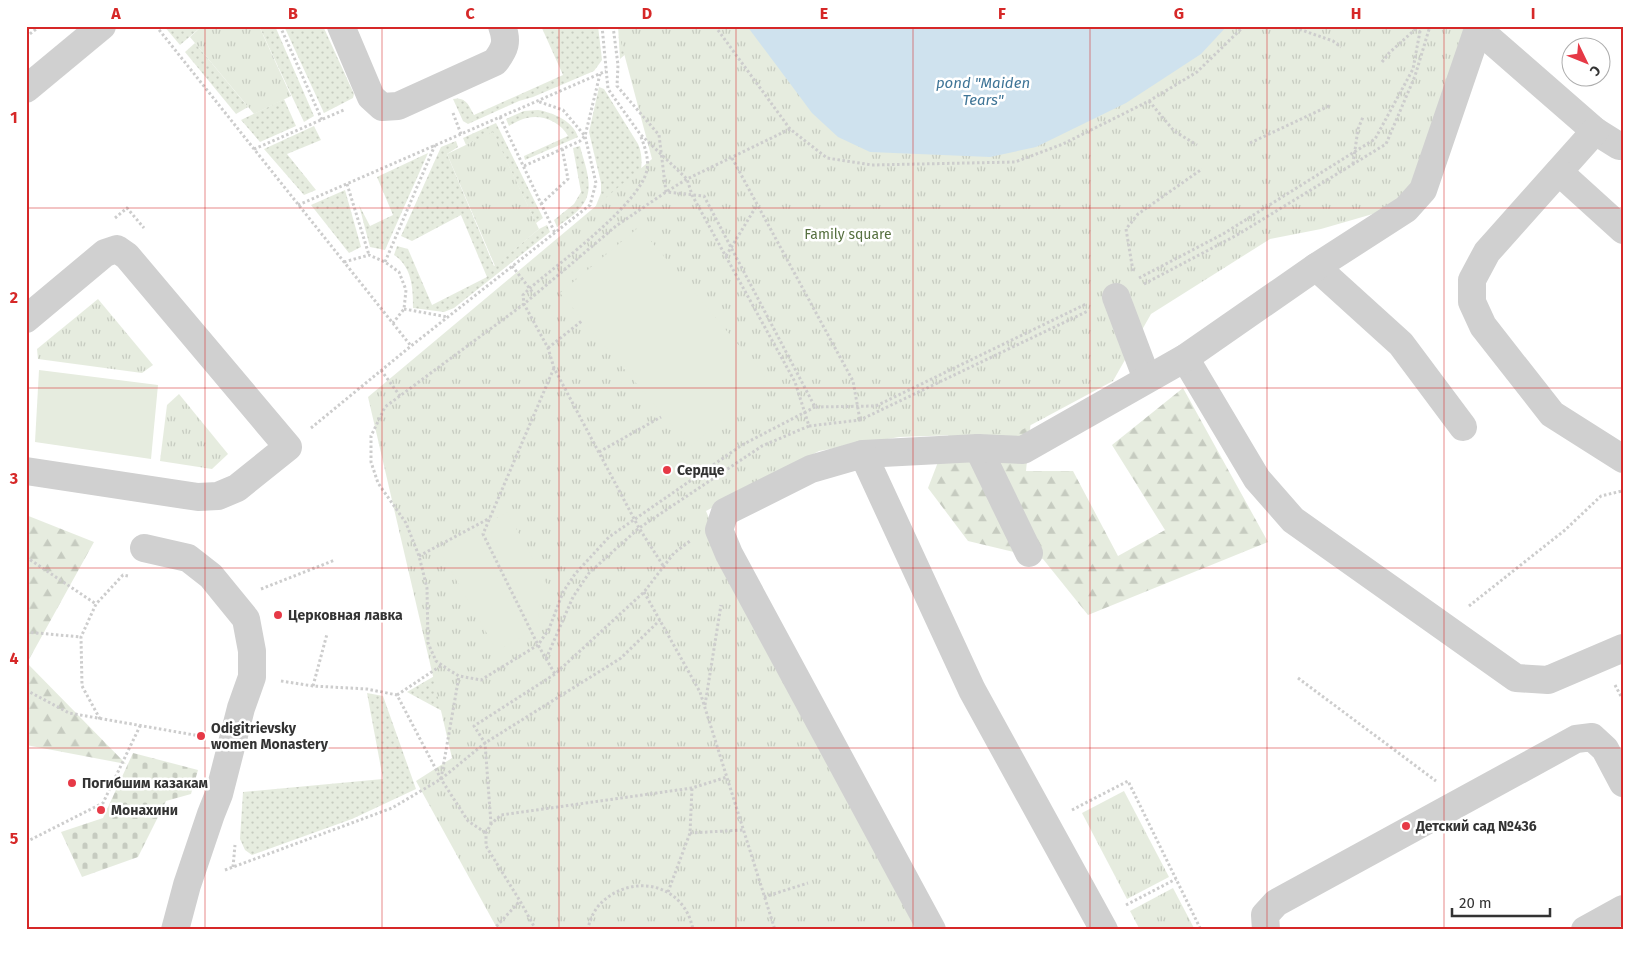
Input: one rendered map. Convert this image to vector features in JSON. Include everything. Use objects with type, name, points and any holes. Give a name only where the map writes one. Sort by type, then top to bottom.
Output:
[{"type":"lane","points":[[26,89],[102,26]]},
{"type":"lane","points":[[341,26],[372,97],[382,106],[398,106],[495,62],[505,49],[505,34],[502,26]]},
{"type":"lane","points":[[932,930],[729,554],[719,530],[726,512],[811,468],[863,454],[978,448],[1023,450],[1185,358],[1316,267],[1406,210],[1423,190],[1479,27],[1595,132],[1619,146],[1623,146]]},
{"type":"lane","points":[[1595,132],[1487,252],[1472,280],[1472,302],[1483,326],[1552,414],[1623,459]]},
{"type":"lane","points":[[1558,172],[1623,230]]},
{"type":"lane","points":[[26,319],[105,253],[117,249],[127,256],[288,447],[237,488],[218,496],[198,497],[26,470]]},
{"type":"lane","points":[[1316,267],[1400,344],[1463,427]]},
{"type":"lane","points":[[1119,292],[1147,379]]},
{"type":"lane","points":[[1185,358],[1257,479],[1293,520],[1516,678],[1548,680],[1623,648]]},
{"type":"lane","points":[[978,448],[1029,553]]},
{"type":"lane","points":[[863,454],[972,690],[1101,925]]},
{"type":"lane","points":[[144,548],[188,558],[211,576],[246,619],[252,651],[252,677],[241,708],[219,794],[187,885],[175,930]]},
{"type":"lane","points":[[1266,930],[1265,915],[1276,903],[1576,739],[1592,737],[1605,749],[1623,783]]},
{"type":"lane","points":[[1585,930],[1623,909]]},
{"type":"path","points":[[26,37],[40,26]]},
{"type":"path","points":[[156,26],[411,346]]},
{"type":"path","points":[[280,26],[322,120]]},
{"type":"path","points":[[602,26],[608,89],[640,134],[686,179],[692,195],[795,382],[809,426]]},
{"type":"path","points":[[613,26],[618,65],[617,86],[659,135],[666,192]]},
{"type":"path","points":[[715,26],[790,129],[827,158],[872,165],[1015,162],[1063,144],[1149,101],[1197,72],[1244,26]]},
{"type":"path","points":[[1274,26],[1290,27],[1333,41],[1341,48]]},
{"type":"path","points":[[790,129],[686,179],[616,226],[524,304],[385,407],[371,436],[371,462],[378,482],[406,523],[419,556],[427,588],[428,643],[436,661],[459,676],[481,680],[538,645],[549,629],[563,592],[575,574],[609,537],[742,445],[815,407],[876,406],[1119,292],[1222,234],[1374,139],[1413,70],[1420,26]]},
{"type":"path","points":[[1382,62],[1389,53],[1420,26]]},
{"type":"path","points":[[546,659],[573,598],[589,573],[639,528],[762,446],[809,426],[860,420],[1237,235],[1386,144],[1415,76],[1430,26]]},
{"type":"path","points":[[298,205],[606,71]]},
{"type":"path","points":[[524,166],[580,141],[584,136],[600,73]]},
{"type":"path","points":[[254,150],[372,97]]},
{"type":"path","points":[[288,447],[381,370],[590,205],[596,183],[584,136],[563,110],[537,101]]},
{"type":"path","points":[[1149,101],[1174,131],[1197,145]]},
{"type":"path","points":[[1250,143],[1331,105]]},
{"type":"path","points":[[500,116],[554,232]]},
{"type":"path","points":[[1353,165],[1354,152],[1363,117]]},
{"type":"path","points":[[640,134],[646,150],[647,169],[642,184],[616,215],[524,294],[524,304],[548,348],[554,368],[639,528],[664,567]]},
{"type":"path","points":[[385,262],[435,145]]},
{"type":"path","points":[[541,204],[568,179],[562,148]]},
{"type":"path","points":[[732,158],[854,381],[863,454]]},
{"type":"path","points":[[1119,292],[1126,229],[1138,214],[1202,169]]},
{"type":"path","points":[[346,184],[368,256]]},
{"type":"path","points":[[666,192],[704,196],[815,407]]},
{"type":"path","points":[[726,257],[758,205]]},
{"type":"path","points":[[344,262],[368,256],[385,262],[400,272],[406,290],[404,309],[393,323]]},
{"type":"path","points":[[512,266],[534,294]]},
{"type":"path","points":[[404,309],[449,317]]},
{"type":"path","points":[[548,348],[583,320]]},
{"type":"path","points":[[554,368],[483,534],[538,645],[555,674]]},
{"type":"path","points":[[381,370],[400,396]]},
{"type":"path","points":[[599,452],[661,417]]},
{"type":"path","points":[[1444,626],[1565,530],[1601,496],[1623,490]]},
{"type":"path","points":[[491,824],[485,743],[474,726],[555,674],[644,592],[674,554],[726,512]]},
{"type":"path","points":[[419,556],[490,518]]},
{"type":"path","points":[[26,557],[96,604]]},
{"type":"path","points":[[231,601],[335,560]]},
{"type":"path","points":[[644,592],[700,692],[775,930]]},
{"type":"path","points":[[704,708],[721,602]]},
{"type":"path","points":[[187,885],[392,808],[441,779],[485,743],[621,658],[660,620]]},
{"type":"path","points":[[26,632],[81,637]]},
{"type":"path","points":[[313,686],[327,634]]},
{"type":"path","points":[[397,695],[442,665]]},
{"type":"path","points":[[441,779],[459,676]]},
{"type":"path","points":[[1298,678],[1463,801]]},
{"type":"path","points":[[26,690],[69,713],[200,736],[201,746]]},
{"type":"path","points":[[26,842],[103,803],[140,726]]},
{"type":"path","points":[[536,930],[486,846],[486,833],[491,824],[500,816],[692,788],[727,777]]},
{"type":"path","points":[[1046,823],[1128,781],[1201,930]]},
{"type":"path","points":[[668,892],[690,833],[692,788]]},
{"type":"path","points":[[690,833],[743,830]]},
{"type":"path","points":[[1101,925],[1176,878]]},
{"type":"path","points":[[764,897],[808,883]]},
{"type":"path","points":[[588,930],[596,908],[611,894],[629,886],[649,885],[668,892],[682,904],[692,920],[693,930]]},
{"type":"path","points":[[493,930],[520,901]]},
{"type":"green space","points":[[164,26],[202,26],[180,45]]},
{"type":"green space","points":[[202,26],[259,26],[291,96],[254,114],[190,37]]},
{"type":"green space","points":[[259,26],[275,26],[314,116],[304,122]]},
{"type":"green space","points":[[284,26],[323,26],[354,94],[353,98],[324,113]]},
{"type":"green space","points":[[541,26],[598,26],[602,60],[594,71],[468,124],[463,121],[453,99],[464,100],[474,115],[563,75]]},
{"type":"green space","points":[[618,26],[628,26],[628,52],[620,59]]},
{"type":"green space","name":"Family square","points":[[621,26],[1467,26],[1409,189],[1390,209],[1321,229],[1270,239],[1151,314],[1113,381],[1016,433],[899,437],[819,451],[706,511],[741,597],[922,930],[498,930],[416,781],[452,758],[368,397],[652,159],[621,42]]},
{"type":"green space","points":[[195,43],[248,107],[236,114],[185,52]]},
{"type":"green space","points":[[599,87],[604,89],[638,144],[642,164],[641,171],[595,208],[601,193],[601,183],[589,132]]},
{"type":"green space","points":[[284,99],[296,126],[260,142],[241,120]]},
{"type":"green space","points":[[538,110],[550,113],[567,122],[576,131],[578,137],[525,160],[524,156],[568,136],[556,123],[545,118],[527,118],[509,126],[506,119],[524,111]]},
{"type":"green space","points":[[496,123],[543,218],[536,223],[493,133],[466,145],[463,138]]},
{"type":"green space","points":[[314,126],[321,140],[287,154],[316,190],[304,195],[264,149]]},
{"type":"green space","points":[[493,132],[539,229],[495,266],[447,154]]},
{"type":"green space","points":[[456,141],[458,147],[447,154],[494,266],[539,229],[547,225],[550,232],[454,308],[444,312],[413,308],[412,285],[408,272],[405,265],[394,255],[397,246],[408,249],[432,305],[487,277],[461,215],[412,241],[401,236],[441,147]]},
{"type":"green space","points":[[580,146],[588,175],[589,190],[579,210],[557,227],[554,220],[574,204],[581,192],[573,148]]},
{"type":"green space","points":[[428,153],[385,250],[370,247],[359,205],[370,226],[393,215],[377,177]]},
{"type":"green space","points":[[345,190],[361,247],[349,253],[311,205]]},
{"type":"green space","points":[[639,227],[769,381],[690,447],[560,293]]},
{"type":"green space","points":[[98,299],[153,365],[142,373],[38,359],[37,349]]},
{"type":"green space","points":[[39,370],[158,385],[151,459],[35,442]]},
{"type":"green space","points":[[968,384],[1034,388],[1026,471],[1073,471],[1118,556],[1165,530],[1112,445],[1183,388],[1268,542],[1088,615],[1043,559],[968,541],[928,488]]},
{"type":"green space","points":[[179,394],[228,454],[212,469],[160,461],[167,405]]},
{"type":"green space","points":[[507,512],[550,590],[538,610],[542,625],[497,651],[439,550]]},
{"type":"green space","points":[[26,515],[94,542],[27,663],[126,764],[26,745]]},
{"type":"green space","points":[[443,671],[444,712],[407,692]]},
{"type":"green space","points":[[367,693],[383,696],[416,789],[352,819],[252,855],[245,850],[240,839],[243,792],[383,779]]},
{"type":"green space","points":[[133,753],[198,770],[191,794],[166,801],[138,857],[82,877],[61,832],[103,818]]},
{"type":"green space","points":[[1124,791],[1169,877],[1127,899],[1082,813]]},
{"type":"green space","points":[[1173,888],[1195,930],[1140,930],[1130,911]]},
{"type":"water","name":"pond \"Maiden Tears\"","points":[[747,26],[1227,26],[1201,54],[1126,103],[1036,147],[990,157],[870,152],[838,137],[812,113]]},
{"type":"place","name":"Сердце","points":[[667,470]]},
{"type":"place","name":"Церковная лавка","points":[[278,615]]},
{"type":"place","name":"Odigitrievsky women Monastery","points":[[201,736]]},
{"type":"place","name":"Погибшим казакам","points":[[72,783]]},
{"type":"place","name":"Монахини","points":[[101,810]]},
{"type":"place","name":"Детский сад №436","points":[[1406,826]]}]
